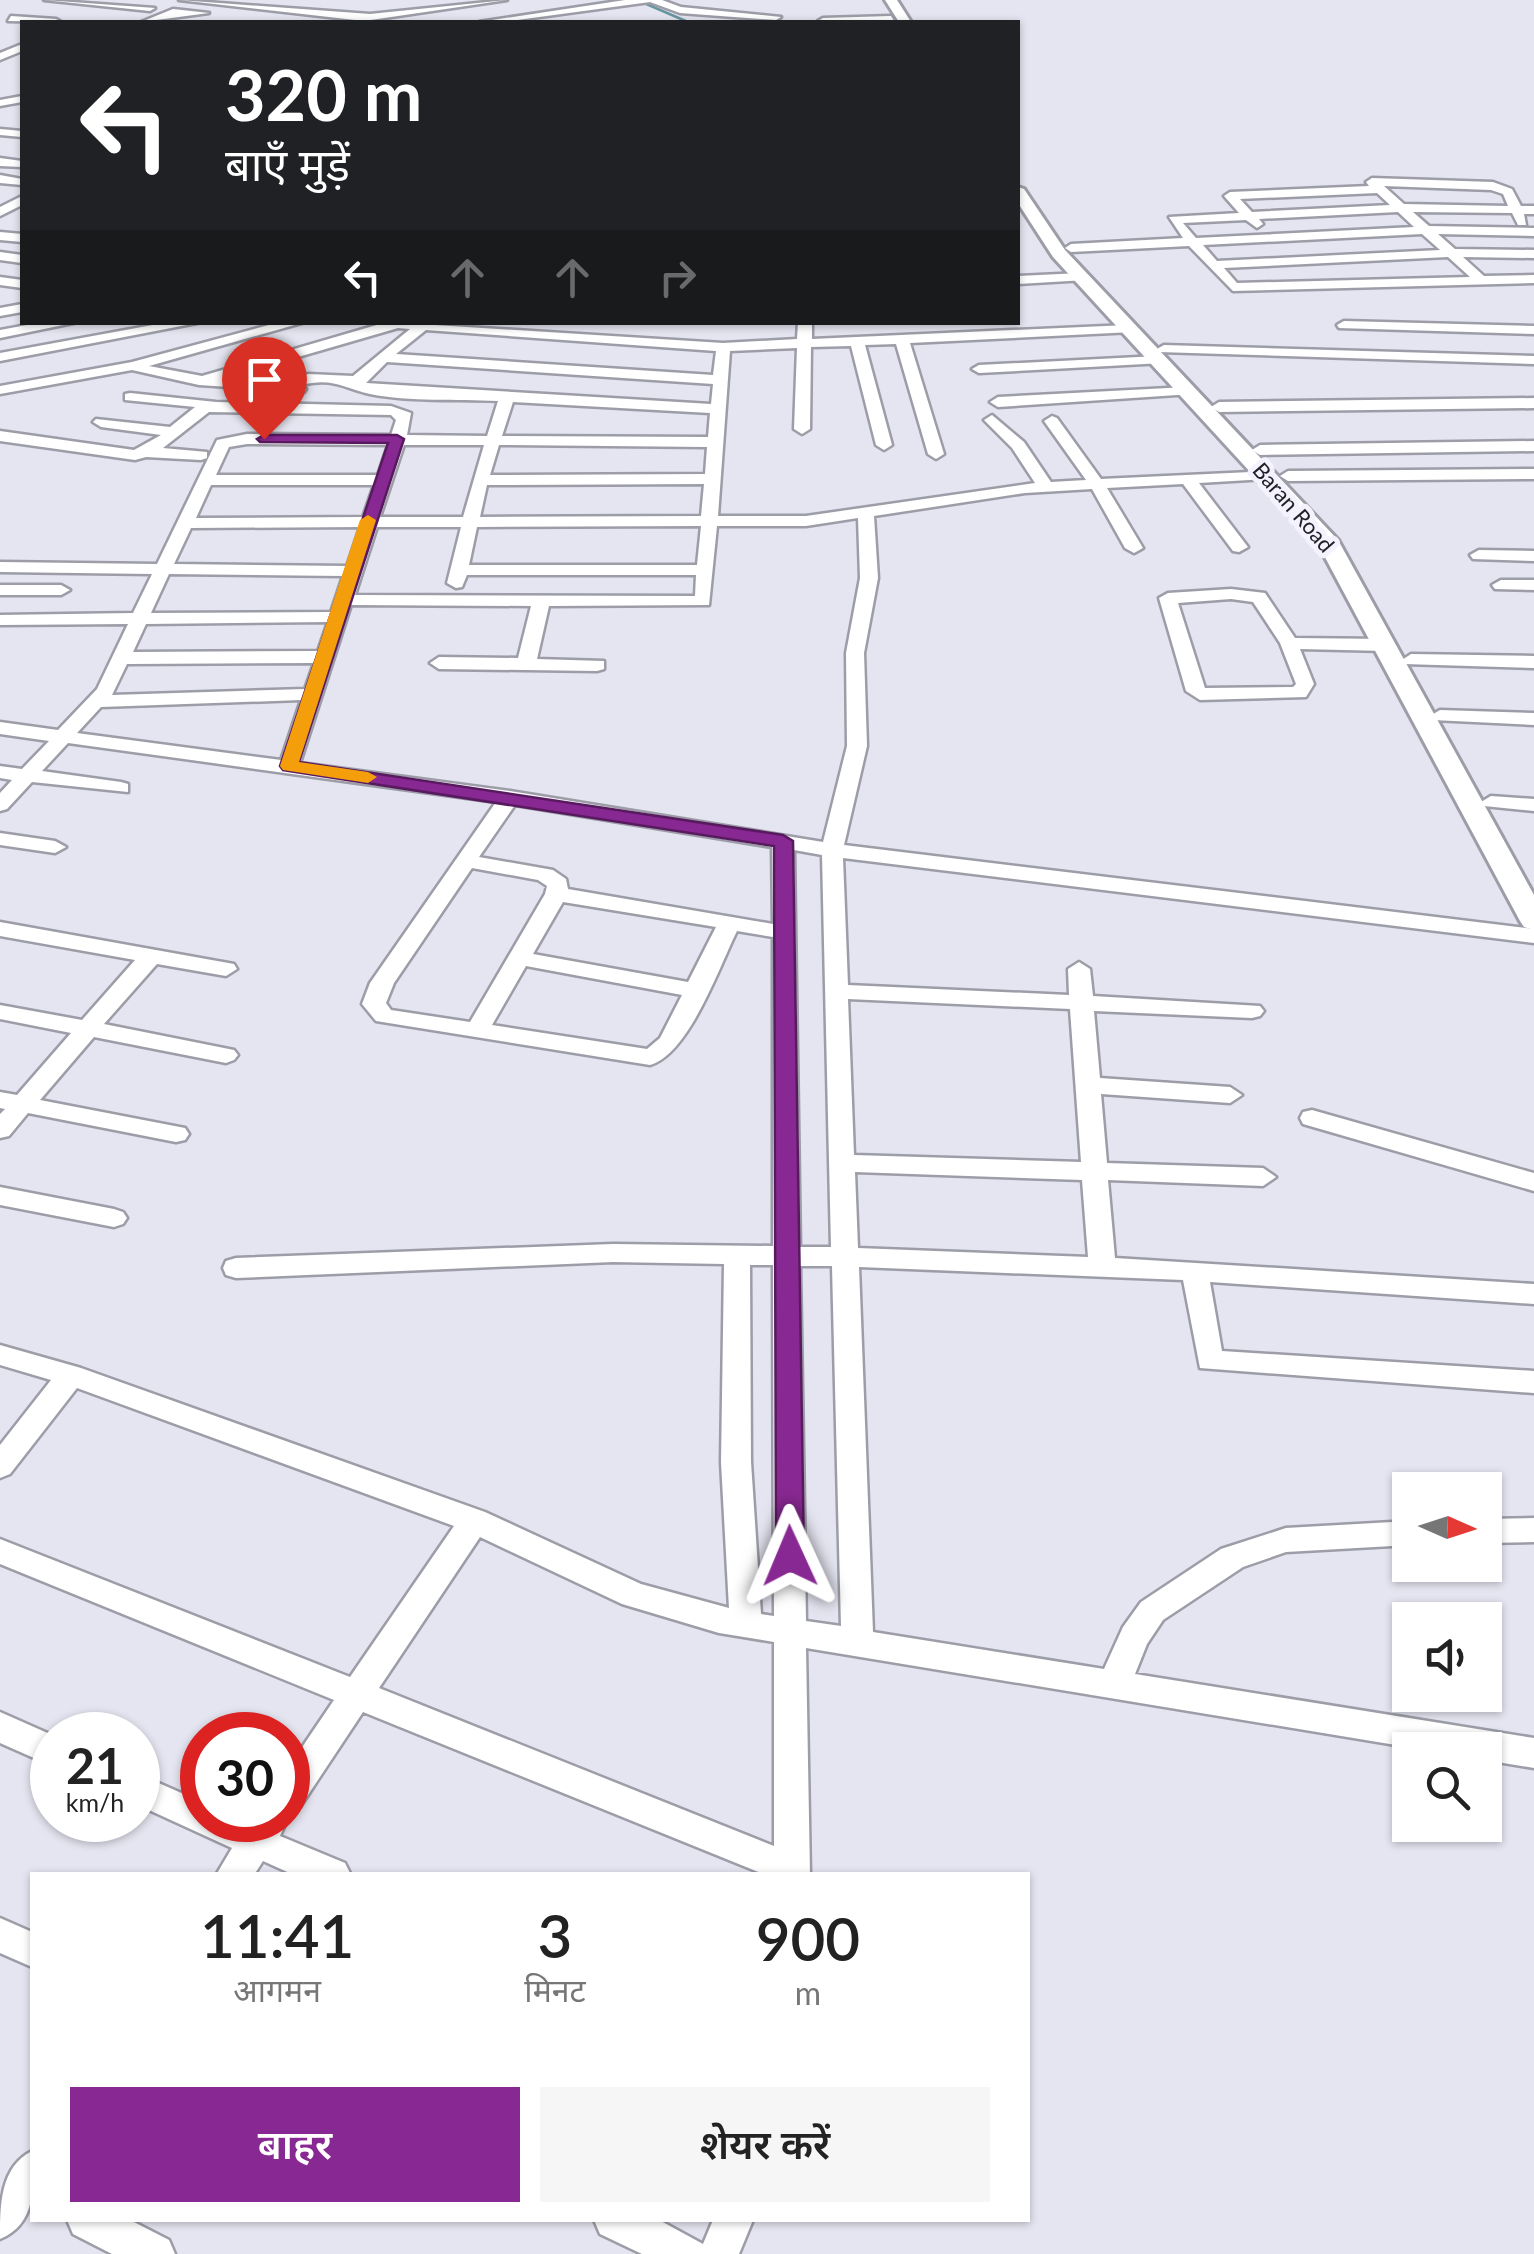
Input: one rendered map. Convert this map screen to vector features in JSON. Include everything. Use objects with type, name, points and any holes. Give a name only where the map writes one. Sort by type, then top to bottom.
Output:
[{"type":"main road","points":[[880,0],[896,20]]},
{"type":"main road","name":"Baran Road","points":[[1020,181],[1186,391],[1278,474],[1354,558],[1534,881]]},
{"type":"main road","name":"Baran Road","points":[[1022,205],[1128,329],[1219,407],[1260,450],[1336,554],[1534,921]]},
{"type":"street","points":[[49,0],[111,5],[149,17],[179,11],[268,20]]},
{"type":"street","points":[[184,0],[363,19],[502,0]]},
{"type":"street","points":[[298,10],[317,0]]},
{"type":"street","points":[[363,19],[382,4],[412,0],[448,20]]},
{"type":"street","points":[[498,20],[650,0],[680,10],[775,20],[771,0]]},
{"type":"street","points":[[631,1],[674,20]]},
{"type":"street","points":[[92,14],[111,5]]},
{"type":"street","points":[[4,14],[18,6]]},
{"type":"street","points":[[247,18],[268,8]]},
{"type":"street","points":[[36,9],[130,17]]},
{"type":"street","points":[[680,10],[682,16],[692,20]]},
{"type":"street","points":[[4,14],[43,20]]},
{"type":"street","points":[[540,14],[551,20]]},
{"type":"street","points":[[822,18],[872,20]]},
{"type":"street","points":[[1478,278],[1372,182],[1493,186],[1508,192],[1532,236]]},
{"type":"street","points":[[1377,189],[1230,196],[1311,284],[1335,295],[1478,278],[1534,279]]},
{"type":"street","points":[[1311,284],[1232,287],[1173,220],[1400,208],[1534,210]]},
{"type":"street","points":[[1071,248],[1424,230],[1532,236]]},
{"type":"street","points":[[1214,265],[1448,253],[1534,254]]},
{"type":"street","points":[[1020,280],[1081,277]]},
{"type":"street","points":[[1335,295],[1344,324]]},
{"type":"street","points":[[1312,353],[1331,342],[1344,324]]},
{"type":"street","points":[[1344,324],[1534,330]]},
{"type":"street","points":[[0,334],[53,325]]},
{"type":"street","points":[[18,387],[1,355],[177,325]]},
{"type":"street","points":[[0,390],[133,366],[287,325]]},
{"type":"street","points":[[199,381],[388,326],[425,325],[723,346],[902,339],[939,330],[1128,329]]},
{"type":"street","points":[[364,386],[384,358],[425,325]]},
{"type":"street","points":[[632,341],[641,325]]},
{"type":"street","points":[[782,325],[782,344]]},
{"type":"street","points":[[802,429],[806,325]]},
{"type":"street","points":[[871,325],[878,340]]},
{"type":"street","points":[[1514,329],[1532,360]]},
{"type":"street","points":[[530,369],[555,336]]},
{"type":"street","points":[[902,339],[936,454]]},
{"type":"street","points":[[858,342],[884,445]]},
{"type":"street","points":[[0,620],[139,619],[451,601],[703,601],[723,346]]},
{"type":"street","points":[[969,352],[1010,418]]},
{"type":"street","points":[[979,369],[1161,355],[1312,353],[1532,360]]},
{"type":"street","points":[[384,358],[720,380]]},
{"type":"street","points":[[133,366],[199,381],[292,388]]},
{"type":"street","points":[[264,439],[270,407],[292,388],[292,382],[308,379],[506,400],[716,409]]},
{"type":"street","points":[[146,452],[176,432],[231,384]]},
{"type":"street","points":[[289,766],[404,416],[364,386]]},
{"type":"street","points":[[998,402],[1186,391]]},
{"type":"street","points":[[130,397],[208,406],[390,409]]},
{"type":"street","points":[[451,601],[480,480],[506,400]]},
{"type":"street","points":[[1260,450],[1382,426],[1534,403]]},
{"type":"street","points":[[1219,407],[1534,446]]},
{"type":"street","points":[[992,420],[1018,446],[1046,487]]},
{"type":"street","points":[[1052,421],[1097,484],[1134,548]]},
{"type":"street","points":[[101,422],[176,432]]},
{"type":"street","points":[[0,436],[125,454],[201,456]]},
{"type":"street","points":[[0,805],[98,700],[224,443],[264,439],[715,442]]},
{"type":"street","points":[[184,523],[806,521],[1046,487],[1384,468]]},
{"type":"street","points":[[1278,474],[1534,474]]},
{"type":"street","points":[[1188,479],[1239,547]]},
{"type":"street","points":[[204,480],[382,480]]},
{"type":"street","points":[[480,480],[712,480]]},
{"type":"street","points":[[857,1640],[832,850],[857,746],[855,653],[869,578],[866,513]]},
{"type":"street","points":[[1479,556],[1534,556]]},
{"type":"street","points":[[0,567],[352,571]]},
{"type":"street","points":[[459,570],[705,570]]},
{"type":"street","points":[[1502,585],[1534,586]]},
{"type":"street","points":[[0,590],[61,590]]},
{"type":"street","points":[[1231,594],[1260,597],[1289,643],[1305,684],[1299,693],[1207,696],[1196,692],[1168,598],[1231,594]]},
{"type":"street","points":[[526,664],[540,602]]},
{"type":"street","points":[[1289,643],[1386,645]]},
{"type":"street","points":[[121,658],[324,657]]},
{"type":"street","points":[[1411,660],[1534,662]]},
{"type":"street","points":[[439,663],[596,666]]},
{"type":"street","points":[[98,700],[312,694]]},
{"type":"street","points":[[1440,716],[1534,718]]},
{"type":"street","points":[[0,728],[510,798],[832,850],[1534,936]]},
{"type":"street","points":[[0,772],[121,788]]},
{"type":"street","points":[[510,798],[382,983],[374,1004],[384,1016],[650,1057],[665,1047],[729,924]]},
{"type":"street","points":[[1491,802],[1534,806]]},
{"type":"street","points":[[0,839],[56,847]]},
{"type":"street","points":[[0,1551],[792,1872],[783,841]]},
{"type":"street","points":[[466,861],[545,874],[558,884],[556,894],[476,1032]]},
{"type":"street","points":[[556,894],[783,932]]},
{"type":"street","points":[[0,929],[226,969]]},
{"type":"street","points":[[0,1130],[11,1102],[87,1030],[151,956]]},
{"type":"street","points":[[519,958],[696,990]]},
{"type":"street","points":[[1079,969],[1102,1269]]},
{"type":"street","points":[[835,991],[1252,1011]]},
{"type":"street","points":[[0,1012],[226,1055]]},
{"type":"street","points":[[1088,1085],[1230,1095]]},
{"type":"street","points":[[11,1102],[176,1134]]},
{"type":"street","points":[[1312,1118],[1534,1182]]},
{"type":"street","points":[[842,1163],[1263,1177]]},
{"type":"street","points":[[0,1196],[114,1218]]},
{"type":"street","points":[[236,1268],[613,1253],[846,1256],[1195,1272],[1534,1294]]},
{"type":"street","points":[[737,1256],[736,1462],[746,1624]]},
{"type":"street","points":[[1195,1272],[1210,1361],[1534,1382]]},
{"type":"street","points":[[0,1355],[71,1375],[474,1522],[634,1595],[746,1624],[1534,1753]]},
{"type":"street","points":[[0,1466],[71,1375]]},
{"type":"street","points":[[310,1764],[474,1522]]},
{"type":"street","points":[[1502,1531],[1534,1530]]},
{"type":"street","points":[[1114,1684],[1134,1638],[1152,1612],[1232,1558],[1286,1540],[1392,1534]]},
{"type":"street","points":[[0,1727],[30,1741]]},
{"type":"street","points":[[236,1872],[256,1842]]},
{"type":"street","points":[[281,1842],[328,1872]]},
{"type":"street","points":[[0,1935],[30,1949]]},
{"type":"street","points":[[90,2222],[155,2254]]},
{"type":"street","points":[[618,2222],[687,2254]]},
{"type":"street","points":[[719,2254],[732,2222]]},
{"type":"waterway","points":[[644,3],[683,20]]},
{"type":"slow traffic","points":[[368,520],[289,766],[368,777]]},
{"type":"route","points":[[264,439],[397,439],[289,766],[783,841],[790,1556]]}]
